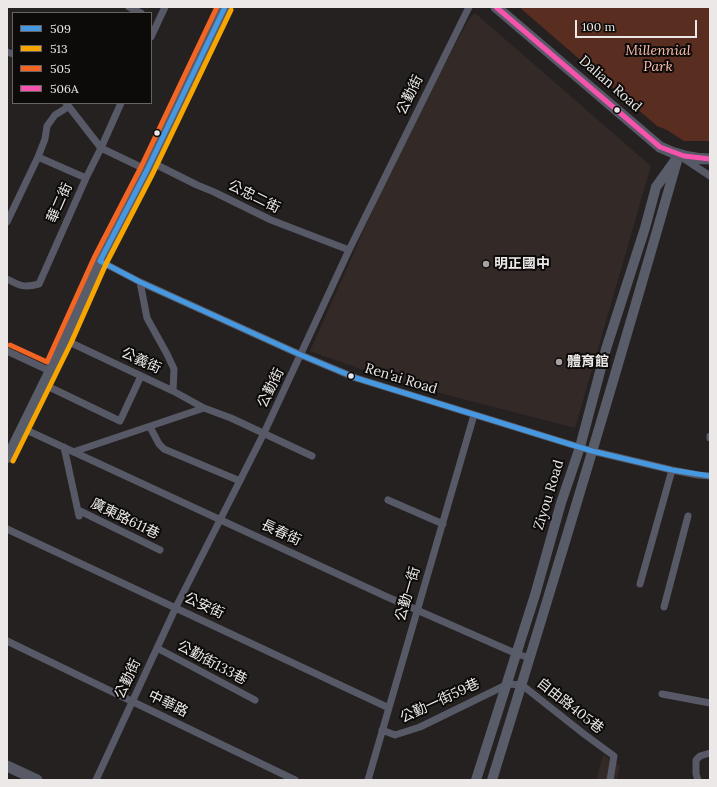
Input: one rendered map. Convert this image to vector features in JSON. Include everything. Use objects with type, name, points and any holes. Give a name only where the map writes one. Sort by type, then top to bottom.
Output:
[{"type":"main road","name":"Dalian Road","points":[[496,7],[660,147],[679,155]]},
{"type":"main road","points":[[679,155],[710,159]]},
{"type":"main road","points":[[7,766],[37,780]]},
{"type":"street","points":[[129,7],[139,12]]},
{"type":"street","points":[[152,35],[165,7]]},
{"type":"street","points":[[7,458],[65,340],[100,261],[149,166],[225,7]]},
{"type":"street","name":"公勤街","points":[[96,780],[176,607],[264,434],[349,250],[469,7]]},
{"type":"street","points":[[152,19],[158,22]]},
{"type":"street","points":[[7,222],[38,157],[47,126],[55,115],[67,105],[101,148]]},
{"type":"street","name":"華二街","points":[[7,279],[21,286],[28,287],[39,284],[119,105]]},
{"type":"street","name":"公忠二街","points":[[101,148],[214,192],[271,220],[349,250]]},
{"type":"street","name":"Dalian Road","points":[[679,155],[710,176]]},
{"type":"street","name":"Ziyou Road","points":[[476,780],[508,684],[580,447],[606,348],[645,228],[656,187],[679,155]]},
{"type":"street","name":"Ziyou Road","points":[[492,780],[626,340],[679,155]]},
{"type":"street","points":[[38,157],[86,178]]},
{"type":"street","name":"Ren'ai Road","points":[[100,261],[140,282],[301,355],[356,378],[580,447],[672,470],[710,476]]},
{"type":"street","points":[[140,282],[147,318],[174,369],[173,391]]},
{"type":"street","name":"公義街","points":[[65,340],[173,391],[204,408],[231,418],[312,456]]},
{"type":"street","points":[[7,351],[50,371]]},
{"type":"street","points":[[43,384],[120,421],[141,376]]},
{"type":"street","points":[[73,452],[204,408]]},
{"type":"street","name":"公勤一街","points":[[368,780],[474,415]]},
{"type":"street","points":[[150,427],[159,444],[164,449],[240,481]]},
{"type":"street","name":"長春街","points":[[22,428],[417,610],[517,654],[530,658]]},
{"type":"street","name":"廣東路611巷","points":[[64,447],[79,513],[160,550]]},
{"type":"street","points":[[640,584],[672,470]]},
{"type":"street","points":[[388,500],[442,524]]},
{"type":"street","points":[[664,606],[688,516]]},
{"type":"street","name":"公安街","points":[[7,529],[176,607],[388,708]]},
{"type":"street","name":"中華路","points":[[7,641],[295,780]]},
{"type":"street","name":"公勤街133巷","points":[[157,648],[255,700]]},
{"type":"street","name":"自由路405巷","points":[[508,684],[522,685],[614,756],[610,780]]},
{"type":"street","name":"公勤一街59巷","points":[[382,730],[396,735],[420,727],[508,684]]},
{"type":"street","points":[[662,694],[710,703]]},
{"type":"street","points":[[698,780],[696,774],[696,760],[700,756],[710,753]]},
{"type":"shaded area","name":"明正國中","points":[[475,13],[651,166],[575,428],[397,382],[310,351],[388,176],[427,96],[469,19]]},
{"type":"shaded area","points":[[603,755],[620,765],[617,780],[596,780]]},
{"type":"green space","name":"Millennial Park","points":[[519,7],[710,7],[710,141],[684,141],[667,130],[657,126]]},
{"type":"transit line","name":"505","points":[[10,345],[47,362],[94,258],[141,167],[217,7]]},
{"type":"transit line","name":"509","points":[[100,261],[147,170],[225,7]]},
{"type":"transit line","name":"506A","points":[[496,7],[660,147],[684,156],[710,159]]},
{"type":"transit line","name":"513","points":[[13,461],[71,343],[106,264],[153,173],[231,10]]},
{"type":"transit line","name":"509","points":[[100,261],[140,282],[301,355],[356,378],[592,451],[672,470],[710,476]]},
{"type":"place","name":"明正國中","points":[[486,264]]},
{"type":"place","name":"體育館","points":[[559,362]]}]
